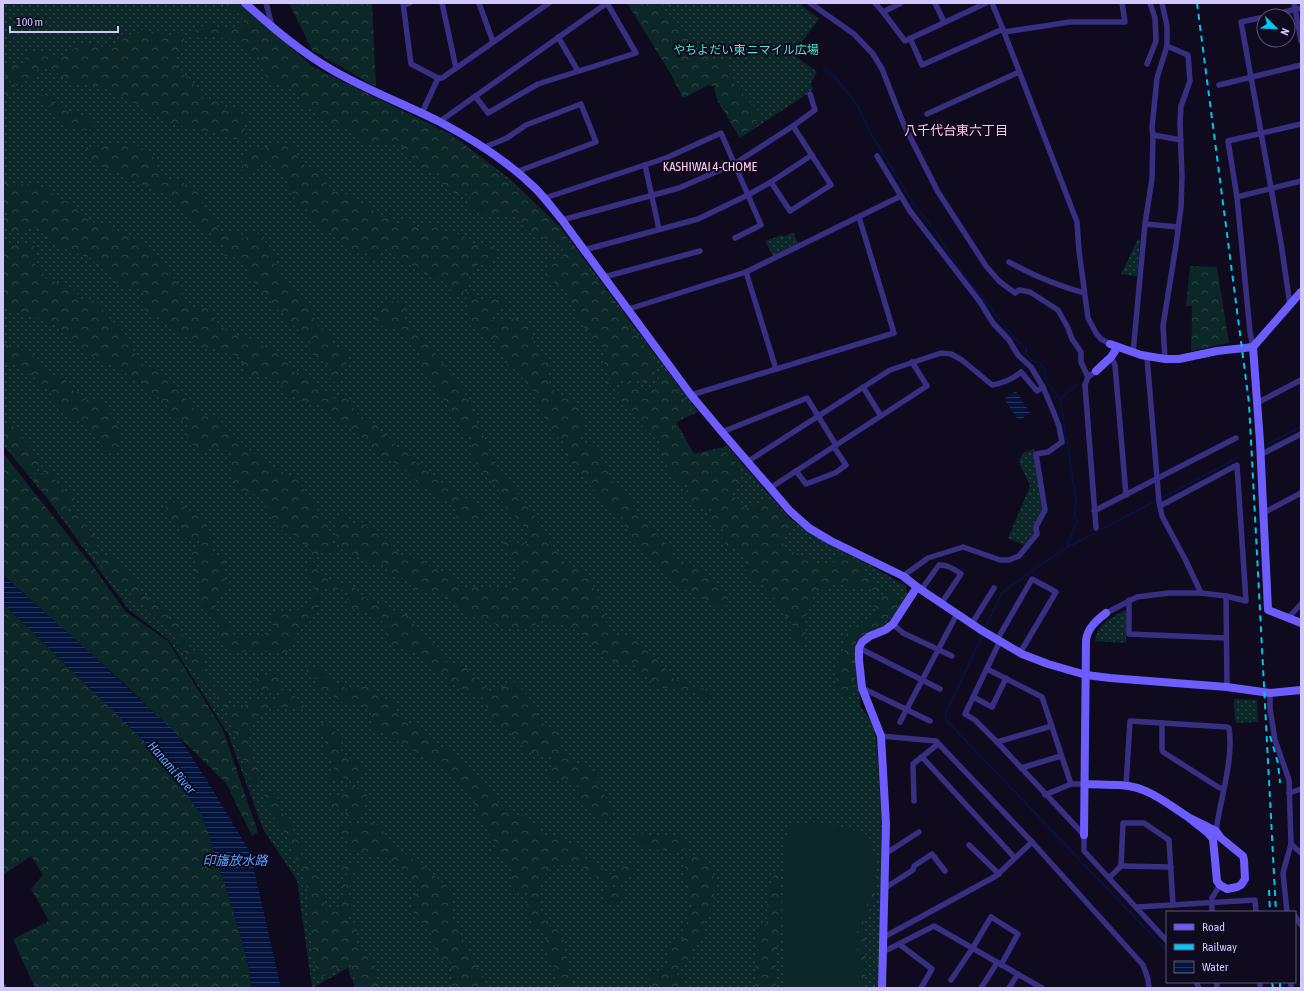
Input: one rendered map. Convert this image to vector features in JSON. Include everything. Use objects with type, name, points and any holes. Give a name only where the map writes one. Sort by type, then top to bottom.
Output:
[{"type":"street","points":[[245,3],[310,56],[366,88],[422,113],[484,147],[534,186],[562,220],[629,309],[691,395],[790,512],[808,528],[831,541],[903,576],[983,632],[1020,653],[1048,664],[1086,675],[1227,687],[1270,693],[1301,690]]},
{"type":"street","points":[[266,3],[272,26]]},
{"type":"street","points":[[410,3],[403,4],[410,64],[438,78],[442,78],[549,3]]},
{"type":"street","points":[[442,3],[456,68]]},
{"type":"street","points":[[479,3],[493,42]]},
{"type":"street","points":[[439,122],[475,96],[606,3],[636,53],[538,84],[488,113],[475,96]]},
{"type":"street","points":[[810,3],[854,34],[873,54],[882,69],[904,125],[938,192],[986,266],[999,281],[1015,293],[1019,290],[1030,292],[1058,310],[1068,328],[1072,340],[1081,352],[1081,362],[1088,377]]},
{"type":"street","points":[[874,3],[905,40],[986,3]]},
{"type":"street","points":[[883,12],[902,3]]},
{"type":"street","points":[[935,3],[944,22]]},
{"type":"street","points":[[992,3],[1004,30],[1077,222],[1079,251],[1088,318],[1091,327],[1102,339],[1113,346],[1133,353],[1147,357],[1165,359],[1179,359],[1217,351],[1253,347],[1301,292]]},
{"type":"street","points":[[910,38],[922,65],[1004,30],[1070,22],[1126,22],[1122,3]]},
{"type":"street","points":[[1147,64],[1156,41],[1155,18],[1150,3]]},
{"type":"street","points":[[1133,353],[1145,224],[1152,179],[1152,128],[1158,78],[1167,46],[1167,26],[1162,3]]},
{"type":"street","points":[[1297,7],[1301,41]]},
{"type":"street","points":[[1256,18],[1241,22],[1290,306]]},
{"type":"street","points":[[558,37],[578,71]]},
{"type":"street","points":[[1165,359],[1163,326],[1178,227],[1182,177],[1180,123],[1182,106],[1190,81],[1188,55],[1167,46]]},
{"type":"street","points":[[1219,85],[1301,65]]},
{"type":"street","points":[[926,114],[1019,72]]},
{"type":"street","points":[[422,113],[438,78]]},
{"type":"street","points":[[562,220],[679,188],[734,164],[815,110],[810,94]]},
{"type":"street","points":[[484,147],[507,138],[526,125],[582,104],[596,142],[516,172]]},
{"type":"street","points":[[1301,124],[1228,141],[1237,197],[1250,332],[1253,347],[1268,610],[1301,623]]},
{"type":"street","points":[[771,182],[790,211],[831,186],[793,126]]},
{"type":"street","points":[[545,198],[666,158],[721,133],[761,225],[735,238]]},
{"type":"street","points":[[1153,135],[1180,140]]},
{"type":"street","points":[[584,250],[698,219],[771,182],[812,155]]},
{"type":"street","points":[[877,156],[910,211],[983,305],[993,323],[1009,340],[1018,355],[1031,367],[1043,387],[1059,426],[1062,442],[1048,452],[1036,454],[1045,510],[1036,527],[1037,534],[1019,556],[1009,560],[1000,560],[963,546],[928,558],[903,576]]},
{"type":"street","points":[[645,165],[659,229]]},
{"type":"street","points":[[1237,197],[1301,181]]},
{"type":"street","points":[[629,309],[746,272],[901,196]]},
{"type":"street","points":[[691,395],[894,333],[859,217]]},
{"type":"street","points":[[1145,224],[1178,227]]},
{"type":"street","points":[[604,276],[700,251]]},
{"type":"street","points":[[1009,262],[1059,286],[1084,293]]},
{"type":"street","points":[[746,272],[776,369]]},
{"type":"street","points":[[1096,528],[1085,385],[1088,377],[1111,357],[1113,346]]},
{"type":"street","points":[[748,462],[890,370],[941,353],[951,354],[962,360],[992,385],[1001,384],[1014,378],[1021,372],[1037,391],[1043,387]]},
{"type":"street","points":[[1111,357],[1115,365],[1126,495]]},
{"type":"street","points":[[1147,357],[1159,504],[1162,516],[1201,593]]},
{"type":"street","points":[[770,488],[927,386],[912,362]]},
{"type":"street","points":[[1257,403],[1301,380]]},
{"type":"street","points":[[862,387],[881,416]]},
{"type":"street","points":[[722,432],[807,398],[846,465],[835,473],[806,484],[796,471]]},
{"type":"street","points":[[1260,455],[1301,434]]},
{"type":"street","points":[[1094,511],[1236,438]]},
{"type":"street","points":[[1159,504],[1237,465],[1246,601],[1226,596],[1201,593],[1169,593],[1137,597],[1106,613],[1092,626],[1086,636],[1084,851],[1166,940]]},
{"type":"street","points":[[1263,513],[1301,493]]},
{"type":"street","points":[[882,988],[886,824],[881,736],[862,688],[858,660],[859,648],[862,642],[870,636],[886,630],[893,624],[919,588],[940,565],[943,565],[948,568],[953,568],[961,574],[941,604]]},
{"type":"street","points":[[1020,653],[1056,592],[1032,579],[998,640],[987,669],[965,714],[975,720],[997,742],[1084,836]]},
{"type":"street","points":[[972,624],[994,588]]},
{"type":"street","points":[[1226,596],[1227,687]]},
{"type":"street","points":[[1129,600],[1129,634],[1226,638]]},
{"type":"street","points":[[1288,618],[1301,604]]},
{"type":"street","points":[[900,722],[957,614]]},
{"type":"street","points":[[893,624],[903,633],[952,656]]},
{"type":"street","points":[[859,648],[940,689]]},
{"type":"street","points":[[987,669],[1042,697],[1071,784]]},
{"type":"street","points":[[973,697],[992,707],[1006,678]]},
{"type":"street","points":[[862,688],[930,721]]},
{"type":"street","points":[[1270,693],[1270,709],[1275,740],[1288,777],[1291,844],[1283,873],[1287,909]]},
{"type":"street","points":[[1126,786],[1130,721],[1224,726],[1229,728],[1229,746],[1216,831]]},
{"type":"street","points":[[1162,723],[1163,752],[1223,789]]},
{"type":"street","points":[[997,742],[1052,726]]},
{"type":"street","points":[[881,736],[936,741],[1032,842],[1143,965],[1148,978],[1149,988]]},
{"type":"street","points":[[914,801],[913,764],[938,744]]},
{"type":"street","points":[[1021,768],[1061,756]]},
{"type":"street","points":[[922,757],[1015,858]]},
{"type":"street","points":[[1045,795],[1071,784],[1126,786],[1142,789],[1188,817],[1207,832],[1213,839],[1217,881],[1220,885],[1227,889],[1241,885],[1245,879],[1244,860],[1242,854],[1221,838],[1216,831],[1188,817]]},
{"type":"street","points":[[1289,793],[1301,789]]},
{"type":"street","points":[[1109,878],[1121,866],[1123,823],[1144,822],[1170,840],[1172,905]]},
{"type":"street","points":[[885,854],[920,832]]},
{"type":"street","points":[[884,937],[999,874],[1032,842]]},
{"type":"street","points":[[1291,844],[1301,853]]},
{"type":"street","points":[[969,845],[999,874]]},
{"type":"street","points":[[885,888],[913,870],[914,866],[932,854],[945,871]]},
{"type":"street","points":[[1121,866],[1171,867]]},
{"type":"street","points":[[1212,911],[1212,898],[1220,885]]},
{"type":"street","points":[[1137,907],[1255,900],[1256,911]]},
{"type":"street","points":[[951,980],[991,917],[1018,934],[999,964],[981,988]]},
{"type":"street","points":[[883,952],[934,926],[1042,988]]},
{"type":"street","points":[[899,944],[932,969],[921,988]]},
{"type":"street","points":[[1009,988],[1018,974]]},
{"type":"green space","points":[[3,3],[241,3],[313,67],[452,135],[510,179],[561,228],[698,412],[676,422],[694,454],[727,446],[790,519],[830,545],[868,564],[906,586],[908,595],[894,617],[878,629],[862,636],[856,643],[855,651],[861,707],[874,726],[876,737],[882,824],[879,988],[355,988],[348,968],[312,988],[297,880],[263,829],[228,734],[169,640],[128,609],[47,498],[3,445]]},
{"type":"green space","points":[[218,3],[239,3],[312,68],[451,136],[508,180],[560,229],[657,363],[653,382],[639,382],[632,378],[610,386],[607,383],[610,378],[610,372],[603,367],[606,348],[594,342],[588,330],[584,328],[584,325],[579,320],[574,304],[569,301],[568,291],[549,280],[547,276],[550,272],[548,269],[549,261],[562,258],[565,252],[562,248],[552,240],[538,236],[524,229],[519,217],[482,214],[479,210],[471,210],[467,205],[470,198],[470,193],[457,196],[453,192],[453,186],[446,188],[439,181],[439,174],[418,168],[413,163],[414,158],[406,156],[398,150],[406,143],[377,145],[366,144],[345,128],[329,125],[317,117],[319,112],[316,109],[304,108],[298,102],[304,100],[299,95],[296,88],[282,86],[269,79],[263,71],[261,59],[252,54],[235,39],[215,37],[207,34],[196,37],[193,34],[195,30],[201,26],[209,25],[230,28],[246,24],[238,12]]},
{"type":"green space","points":[[289,3],[372,3],[376,87],[312,50]]},
{"type":"green space","points":[[627,3],[669,3],[662,11],[677,22],[689,40],[708,57],[727,61],[732,82],[762,115],[740,138],[717,98],[714,86],[708,85],[683,98],[672,76]]},
{"type":"green space","name":"やちよだい東 ニマイル広場","points":[[641,3],[799,3],[819,19],[793,54],[817,72],[811,83],[813,90],[740,138],[718,102],[714,86],[708,85],[683,98]]},
{"type":"green space","points":[[143,30],[169,35],[176,31],[184,36],[183,45],[178,51],[176,59],[181,74],[189,77],[191,82],[198,87],[203,102],[213,98],[224,108],[237,107],[245,114],[247,118],[243,125],[246,132],[244,139],[233,139],[162,120],[153,113],[143,109],[138,104],[132,103],[103,87],[84,83],[74,83],[58,75],[58,71],[48,68],[36,70],[35,76],[18,86],[5,76],[5,69],[10,64],[22,64],[28,54],[46,51],[59,58],[71,52],[79,43],[105,47],[112,46],[122,41],[127,35]]},
{"type":"green space","points":[[3,78],[14,86],[13,93],[6,99],[3,97]]},
{"type":"green space","points":[[41,95],[49,95],[61,107],[90,120],[96,129],[79,129],[70,127],[60,122],[49,104],[42,102]]},
{"type":"green space","points":[[281,142],[294,145],[299,160],[309,170],[311,168],[320,171],[327,182],[325,187],[332,191],[352,195],[358,202],[368,204],[378,216],[389,213],[400,228],[404,221],[412,222],[420,228],[432,223],[439,229],[461,235],[472,243],[496,248],[497,256],[489,267],[481,264],[472,266],[465,291],[463,294],[455,295],[451,294],[450,288],[440,279],[425,274],[419,268],[408,264],[388,248],[381,253],[382,257],[378,262],[371,260],[368,254],[353,253],[337,236],[310,220],[311,217],[307,210],[299,207],[288,184],[289,179],[282,176],[281,171],[272,164],[263,160],[254,175],[246,175],[239,167],[249,149],[264,149],[271,144]]},
{"type":"green space","points":[[117,144],[137,145],[156,160],[159,170],[168,179],[183,181],[187,188],[195,187],[203,195],[202,203],[213,217],[220,233],[233,232],[241,239],[246,237],[250,231],[264,237],[269,248],[278,257],[276,264],[281,276],[296,293],[309,304],[318,326],[329,333],[336,349],[348,349],[349,353],[344,360],[347,360],[347,363],[339,372],[341,383],[332,381],[327,374],[331,367],[310,353],[310,340],[303,338],[297,327],[287,323],[284,313],[274,308],[270,299],[257,288],[258,284],[250,281],[248,268],[239,261],[238,258],[223,255],[226,245],[213,243],[211,234],[182,211],[172,199],[169,192],[159,191],[130,180],[118,172],[107,169],[90,159],[86,147]]},
{"type":"green space","points":[[3,182],[9,184],[38,185],[80,210],[91,222],[107,224],[110,229],[128,235],[148,247],[180,285],[182,293],[191,309],[200,306],[210,310],[218,323],[228,331],[240,336],[254,339],[258,345],[276,351],[284,358],[295,374],[300,370],[312,380],[319,391],[331,392],[335,400],[345,396],[362,420],[371,424],[380,425],[380,431],[385,432],[385,438],[393,439],[397,449],[408,449],[411,451],[411,456],[414,458],[416,463],[422,463],[430,475],[438,477],[440,481],[445,484],[449,483],[456,493],[472,501],[482,512],[481,518],[476,521],[459,520],[455,514],[456,509],[452,504],[436,498],[435,493],[430,488],[421,487],[407,471],[400,466],[391,461],[382,459],[370,445],[370,439],[358,435],[348,426],[340,422],[335,415],[331,415],[325,410],[322,405],[296,400],[296,396],[289,395],[278,381],[270,380],[267,375],[257,376],[245,374],[242,365],[244,359],[233,354],[221,353],[215,348],[205,349],[193,344],[191,339],[181,335],[172,326],[162,322],[159,318],[148,315],[142,305],[144,292],[118,284],[111,279],[113,277],[112,273],[107,274],[102,266],[97,265],[89,257],[80,255],[67,247],[61,248],[56,243],[50,242],[49,239],[44,237],[41,229],[29,227],[26,232],[10,232],[3,225],[3,216],[10,215],[12,212],[3,210]]},
{"type":"green space","points":[[793,232],[799,244],[773,256],[765,241],[782,235],[783,237]]},
{"type":"green space","points":[[1138,239],[1140,240],[1137,276],[1121,274]]},
{"type":"green space","points":[[33,243],[37,252],[36,257],[29,261],[39,268],[46,279],[75,290],[83,300],[98,302],[109,318],[119,326],[130,342],[138,360],[145,366],[158,369],[200,415],[217,417],[253,453],[274,468],[297,478],[313,504],[326,520],[335,551],[322,551],[312,560],[309,545],[298,544],[293,535],[285,534],[273,521],[271,513],[258,495],[246,493],[237,488],[229,464],[234,456],[222,447],[209,447],[200,452],[192,444],[186,434],[191,423],[167,413],[170,407],[166,401],[162,402],[158,397],[150,395],[141,380],[132,381],[126,373],[117,367],[93,357],[61,329],[47,321],[3,307],[3,285],[6,283],[3,272],[3,245]]},
{"type":"green space","points":[[1190,266],[1217,267],[1229,343],[1191,351],[1192,306],[1186,306]]},
{"type":"green space","points":[[466,292],[473,293],[481,301],[495,296],[503,301],[506,306],[492,316],[492,320],[503,322],[516,318],[532,328],[534,346],[550,365],[548,383],[560,397],[572,397],[580,412],[585,430],[580,440],[586,445],[596,447],[613,483],[630,501],[662,541],[671,548],[673,557],[704,571],[718,588],[728,593],[729,602],[723,610],[700,597],[694,591],[677,589],[657,562],[640,548],[625,527],[622,517],[609,509],[568,458],[564,443],[554,435],[534,400],[538,397],[516,370],[508,367],[505,356],[498,352],[496,342],[488,339],[471,322]]},
{"type":"green space","points":[[399,301],[406,304],[404,312],[406,320],[459,382],[471,406],[489,452],[501,472],[534,514],[543,532],[568,566],[578,567],[589,577],[598,597],[606,622],[613,634],[636,638],[656,657],[674,679],[685,682],[690,686],[704,689],[710,693],[711,701],[700,694],[688,691],[678,691],[672,688],[655,688],[648,678],[638,672],[637,667],[632,664],[620,664],[605,659],[580,632],[566,625],[540,621],[534,626],[509,629],[467,615],[463,609],[455,606],[442,594],[413,589],[410,579],[390,576],[383,563],[370,563],[340,548],[334,523],[338,518],[346,514],[354,526],[361,522],[389,540],[398,552],[408,558],[421,559],[431,567],[456,577],[458,586],[491,590],[508,588],[516,580],[520,564],[509,557],[508,549],[503,546],[504,541],[528,544],[529,532],[503,504],[495,484],[486,477],[470,453],[473,438],[464,433],[436,387],[423,373],[419,352],[412,340],[401,331],[394,328],[375,326],[375,316],[388,302]]},
{"type":"green space","points":[[3,343],[24,351],[32,356],[50,376],[57,375],[66,378],[68,388],[79,393],[86,400],[97,400],[101,403],[121,429],[115,453],[108,454],[102,446],[100,437],[86,425],[65,415],[55,407],[53,392],[41,386],[33,376],[18,366],[5,363],[3,360]]},
{"type":"green space","points":[[661,373],[674,383],[690,408],[689,414],[675,418],[675,425],[694,454],[721,449],[734,460],[740,469],[742,479],[731,494],[745,508],[767,500],[776,505],[792,528],[785,534],[783,544],[788,552],[794,552],[815,562],[826,565],[832,565],[839,554],[853,559],[864,567],[864,575],[879,586],[877,591],[831,583],[813,597],[807,608],[805,619],[806,634],[802,645],[791,637],[795,628],[786,617],[782,607],[776,603],[776,599],[766,595],[766,587],[763,584],[757,584],[750,580],[750,575],[745,569],[747,561],[745,559],[745,554],[740,552],[738,548],[727,546],[721,537],[723,533],[722,528],[717,529],[709,520],[713,510],[713,504],[709,507],[695,507],[685,493],[688,489],[688,484],[681,482],[668,471],[667,463],[661,457],[662,453],[659,448],[659,438],[652,436],[649,431],[644,430],[640,421],[625,407],[617,393],[619,387],[624,382],[634,384],[648,391],[656,383]]},
{"type":"green space","points":[[3,423],[12,425],[18,431],[20,436],[31,446],[33,457],[42,460],[43,464],[30,473],[3,442]]},
{"type":"green space","points":[[1034,449],[1042,511],[1035,532],[1024,545],[1008,538],[1030,486],[1019,462],[1023,453]]},
{"type":"green space","points":[[3,453],[94,568],[126,612],[168,641],[223,730],[258,832],[252,836],[226,783],[128,687],[3,575]]},
{"type":"green space","points":[[45,467],[53,470],[56,483],[61,483],[64,491],[75,497],[72,502],[67,504],[67,508],[70,513],[79,513],[84,518],[85,526],[97,538],[97,549],[104,555],[110,555],[121,568],[127,571],[144,595],[164,609],[170,619],[177,622],[183,637],[193,650],[203,655],[205,660],[202,672],[214,686],[222,690],[228,698],[229,703],[238,709],[244,706],[249,700],[274,700],[282,698],[278,692],[262,692],[250,682],[266,675],[271,671],[278,676],[280,689],[294,693],[294,696],[309,710],[275,706],[255,716],[250,728],[249,743],[252,762],[260,768],[258,779],[254,786],[247,773],[227,712],[216,694],[204,683],[187,663],[187,655],[169,630],[152,616],[141,604],[138,604],[126,589],[117,585],[30,475],[33,473],[39,476],[43,473]]},
{"type":"green space","points":[[170,502],[182,503],[188,511],[199,512],[206,521],[206,530],[212,543],[211,554],[221,556],[225,561],[223,575],[229,587],[219,593],[216,615],[229,625],[231,632],[237,638],[252,638],[268,632],[273,632],[273,613],[279,608],[282,612],[307,609],[312,600],[314,590],[314,580],[309,576],[309,563],[314,562],[323,577],[354,587],[361,596],[408,616],[423,638],[434,645],[446,662],[461,664],[471,671],[477,681],[492,692],[513,681],[523,689],[535,706],[538,720],[557,731],[560,746],[565,756],[575,762],[586,765],[600,775],[598,783],[613,814],[606,822],[595,816],[589,807],[578,801],[573,796],[579,793],[578,785],[571,781],[546,778],[551,769],[551,757],[524,752],[521,743],[490,716],[482,697],[469,694],[463,689],[451,684],[443,673],[433,669],[419,653],[402,649],[385,641],[387,628],[381,620],[373,616],[370,612],[350,609],[346,602],[349,595],[343,590],[326,588],[323,591],[314,614],[296,635],[287,653],[275,654],[264,651],[250,650],[236,654],[224,643],[218,634],[222,626],[213,617],[207,614],[203,608],[200,595],[200,577],[195,577],[195,563],[190,553],[203,542],[201,540],[190,540],[180,535],[182,526],[171,520],[165,509]]},
{"type":"green space","points":[[886,590],[897,596],[901,601],[894,615],[884,623],[861,636],[856,642],[853,660],[855,678],[852,694],[843,698],[836,687],[838,660],[844,652],[845,635],[855,626],[870,618],[876,612],[872,602],[878,600]]},
{"type":"green space","points":[[3,603],[144,741],[167,768],[203,817],[230,900],[248,963],[252,988],[35,988],[13,939],[49,921],[31,889],[43,875],[31,856],[3,875]]},
{"type":"green space","points":[[1126,610],[1126,643],[1095,641],[1096,635],[1106,622]]},
{"type":"green space","points":[[310,665],[322,672],[328,680],[343,685],[347,691],[370,685],[385,699],[395,702],[397,712],[406,723],[418,726],[428,735],[434,744],[445,748],[474,772],[492,790],[498,802],[516,819],[524,814],[531,825],[538,825],[545,838],[560,836],[566,842],[577,847],[587,860],[610,874],[618,870],[623,863],[633,864],[636,871],[629,879],[621,883],[606,882],[576,862],[555,865],[542,878],[538,910],[550,924],[550,929],[558,930],[564,943],[572,988],[557,988],[553,965],[543,948],[547,938],[544,931],[532,927],[531,921],[526,914],[528,902],[526,892],[522,891],[515,895],[511,878],[511,869],[501,857],[493,854],[496,846],[484,823],[476,816],[474,804],[476,796],[467,792],[463,784],[453,778],[450,772],[442,769],[432,759],[417,756],[410,747],[399,742],[386,732],[375,732],[370,718],[373,708],[365,707],[360,702],[350,706],[328,693],[315,690],[319,680],[305,672]]},
{"type":"green space","points":[[1234,699],[1257,700],[1258,722],[1237,723],[1235,720]]},
{"type":"green space","points":[[322,724],[332,726],[343,743],[344,745],[339,755],[357,761],[364,771],[356,782],[342,778],[333,780],[328,777],[334,770],[332,756],[327,753],[324,747],[328,739],[320,733],[319,726]]},
{"type":"green space","points":[[355,787],[363,789],[367,794],[365,807],[356,818],[349,818],[345,813],[348,810],[347,805],[331,811],[329,798],[340,796],[346,788]]},
{"type":"green space","points":[[269,792],[277,795],[279,807],[289,820],[296,835],[303,844],[301,854],[308,860],[316,874],[327,912],[338,908],[342,900],[346,897],[351,899],[352,910],[346,919],[356,923],[359,926],[355,938],[359,949],[366,953],[373,961],[380,988],[359,988],[349,963],[319,978],[316,976],[304,869],[292,854],[289,838],[267,809],[264,793]]},
{"type":"green space","points":[[816,822],[850,829],[867,835],[878,864],[870,900],[857,917],[858,988],[783,988],[782,913],[785,840],[791,825]]},
{"type":"green space","points":[[372,823],[385,826],[383,833],[385,840],[426,868],[451,891],[451,913],[472,959],[485,980],[486,988],[455,988],[451,985],[451,962],[440,961],[431,940],[432,935],[428,927],[416,918],[410,901],[420,888],[399,865],[387,858],[358,853],[351,848],[340,830],[348,824],[359,826]]},
{"type":"green space","points":[[636,831],[656,837],[679,837],[690,844],[686,849],[682,850],[648,848],[633,836]]},
{"type":"green space","points":[[692,856],[700,856],[705,858],[712,868],[714,897],[711,909],[704,920],[704,936],[700,942],[693,946],[690,960],[678,968],[677,974],[684,982],[684,988],[652,988],[649,977],[661,970],[669,962],[669,948],[684,937],[682,928],[689,920],[689,913],[692,903],[688,896],[688,890],[683,876],[685,873],[685,862]]},
{"type":"green space","points":[[340,862],[358,864],[359,870],[357,873],[343,874],[340,871]]},
{"type":"green space","points":[[775,870],[779,873],[781,885],[779,936],[775,974],[776,988],[756,988],[755,959],[759,946],[756,940],[760,929],[766,926],[768,892]]},
{"type":"green space","points":[[872,871],[879,874],[874,903],[863,919],[866,966],[864,988],[853,988],[853,929]]},
{"type":"green space","points":[[349,875],[353,875],[348,892],[343,891],[340,887],[342,880]]},
{"type":"green space","points":[[616,887],[623,889],[624,895],[623,900],[614,906],[606,902],[603,897],[605,889]]},
{"type":"water","points":[[1016,391],[1030,413],[1019,421],[1004,399]]},
{"type":"water","name":"印旛放水路","points":[[3,576],[75,639],[177,734],[250,852],[281,988],[252,988],[248,963],[230,900],[203,817],[167,768],[144,741],[3,603]]},
{"type":"waterway","points":[[823,69],[833,75],[857,105],[871,134],[913,203],[936,232],[961,272],[1016,340],[1026,348],[1026,354],[1045,369],[1046,381],[1060,399],[1076,500],[1075,515],[1077,522],[1067,546]]},
{"type":"waterway","points":[[1060,399],[1078,384]]},
{"type":"waterway","points":[[1267,444],[1301,427]]},
{"type":"waterway","points":[[984,630],[1002,593],[1039,566],[1066,548],[1239,457]]},
{"type":"waterway","points":[[983,634],[945,715],[947,721],[1166,950]]},
{"type":"railway","points":[[1197,3],[1249,403],[1276,911]]},
{"type":"railway","points":[[1270,736],[1278,763],[1280,783]]},
{"type":"railway","points":[[1269,890],[1270,911]]},
{"type":"railway","points":[[1272,983],[1273,988]]},
{"type":"railway","points":[[1280,983],[1280,988]]},
{"type":"district","name":"八千代台東六丁目","points":[[956,130]]},
{"type":"district","name":"KASHIWAI 4-CHOME","points":[[710,166]]},
{"type":"water label","name":"Hanami River","points":[[172,767]]}]
